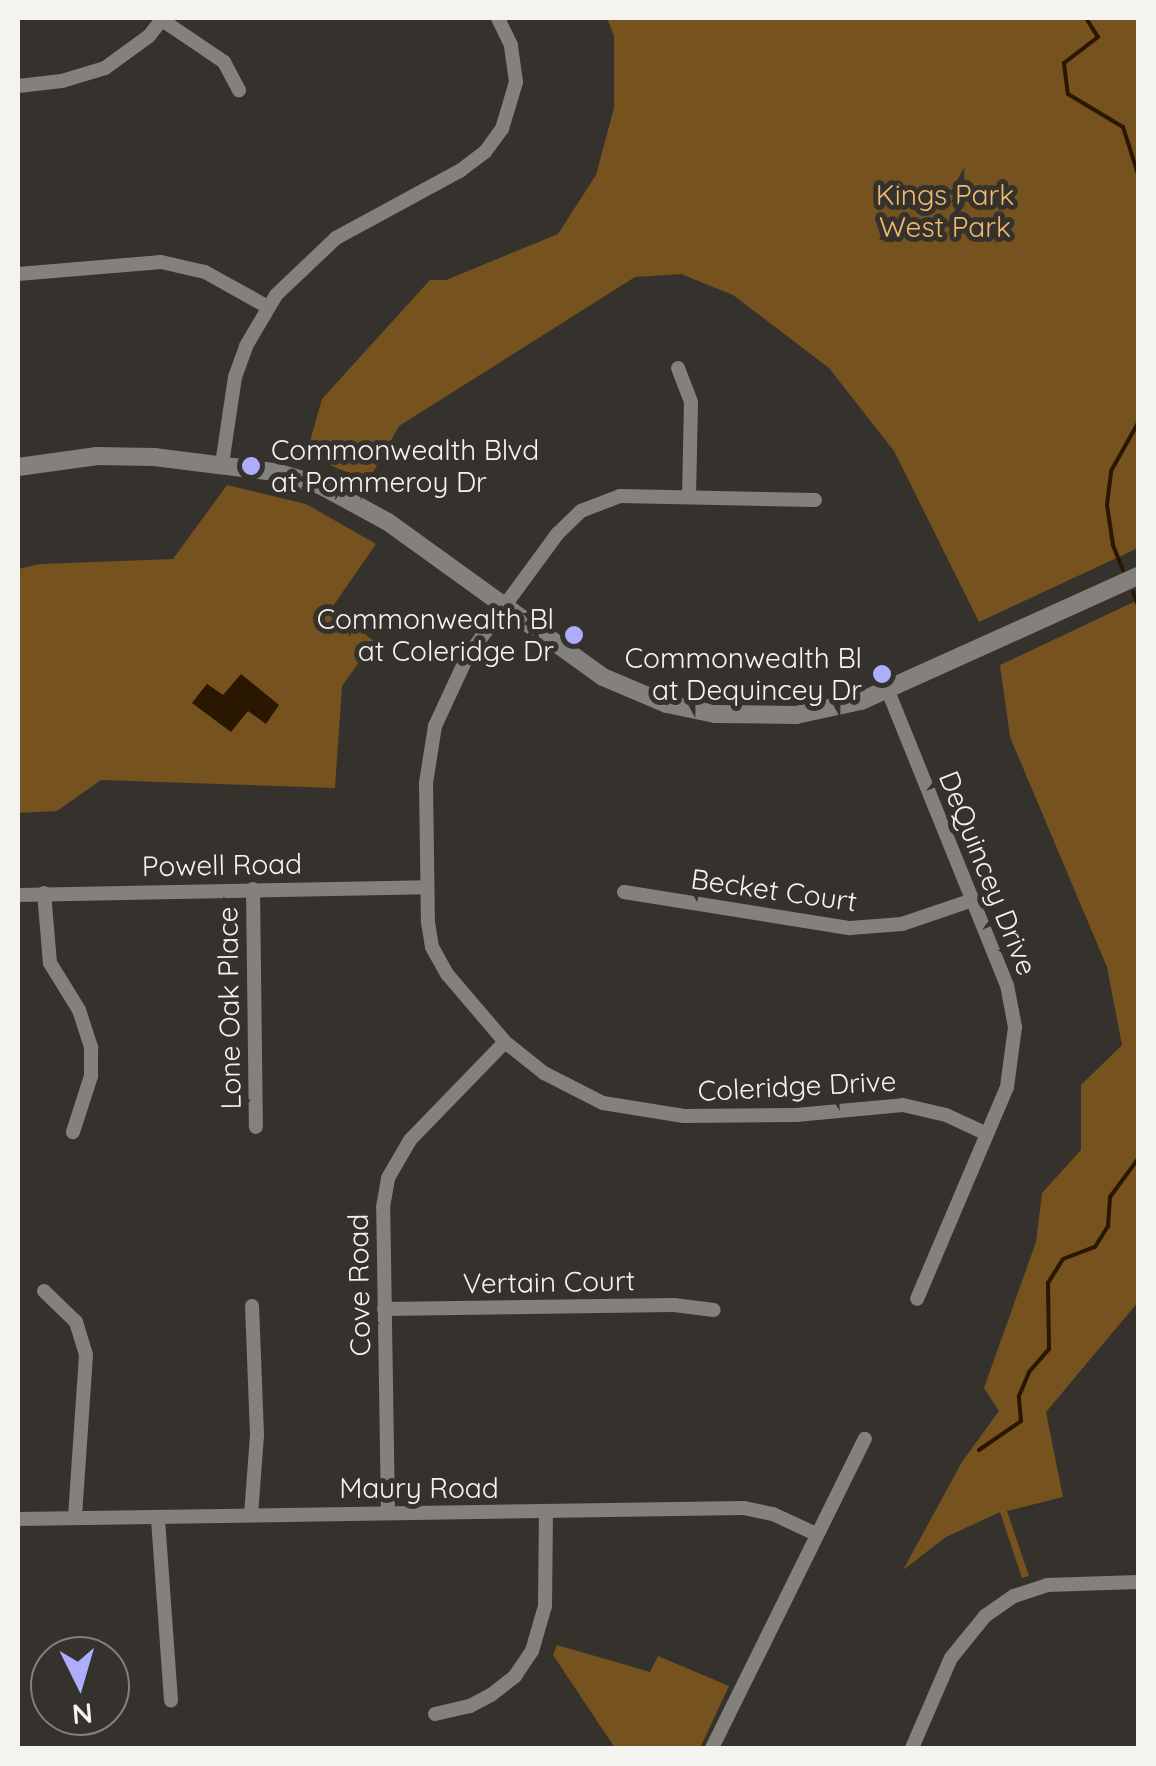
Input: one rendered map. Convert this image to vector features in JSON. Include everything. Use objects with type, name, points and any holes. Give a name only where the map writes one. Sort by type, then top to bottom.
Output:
[{"type":"street","points":[[222,464],[235,378],[268,307],[302,265],[336,238],[461,170],[494,141],[508,116],[516,82],[511,45],[498,18]]},
{"type":"street","points":[[18,86],[62,81],[105,68],[124,56],[163,19],[224,62],[239,90]]},
{"type":"street","points":[[18,274],[126,262],[175,264],[230,283],[268,307]]},
{"type":"street","points":[[678,368],[691,402],[690,495]]},
{"type":"street","points":[[18,467],[128,456],[286,474],[349,498],[603,677],[691,710],[741,717],[796,715],[888,691],[1138,576]]},
{"type":"street","name":"Coleridge Drive","points":[[815,500],[620,496],[582,511],[558,533],[457,674],[435,726],[426,782],[428,931],[438,960],[505,1042],[570,1089],[638,1112],[684,1116],[796,1115],[902,1105],[946,1116],[988,1134]]},
{"type":"street","name":"DeQuincey Drive","points":[[888,691],[1007,985],[1015,1026],[1010,1076],[917,1300]]},
{"type":"street","name":"Powell Road","points":[[18,896],[427,887]]},
{"type":"street","name":"Lone Oak Place","points":[[253,889],[256,1127]]},
{"type":"street","name":"Becket Court","points":[[624,892],[850,928],[902,924],[973,900]]},
{"type":"street","points":[[44,893],[50,963],[79,1010],[92,1048],[91,1076],[73,1132]]},
{"type":"street","name":"Cove Road","points":[[388,1513],[382,1207],[396,1158],[505,1042]]},
{"type":"street","points":[[44,1291],[76,1322],[86,1355],[76,1518]]},
{"type":"street","points":[[251,1516],[257,1434],[252,1306]]},
{"type":"street","name":"Vertain Court","points":[[384,1309],[674,1306],[714,1310]]},
{"type":"street","points":[[712,1748],[864,1439]]},
{"type":"street","name":"Maury Road","points":[[18,1519],[744,1508],[773,1514],[816,1534]]},
{"type":"street","points":[[435,1714],[470,1706],[492,1695],[514,1676],[532,1651],[545,1606],[546,1513]]},
{"type":"street","points":[[158,1519],[170,1700]]},
{"type":"street","points":[[912,1748],[952,1658],[984,1616],[1014,1596],[1048,1585],[1138,1582]]},
{"type":"green space","name":"Kings Park West Park","points":[[607,18],[1138,18],[1138,548],[979,622],[894,451],[829,368],[733,295],[681,274],[635,277],[399,426],[368,481],[306,455],[322,399],[430,280],[446,280],[558,234],[596,175],[614,108],[614,36]]},
{"type":"green space","points":[[227,485],[306,504],[376,544],[331,609],[374,641],[342,686],[335,788],[101,780],[57,811],[18,813],[18,569],[40,564],[173,559]],"holes":[[[207,684],[223,696],[279,705],[249,710],[192,703]]]},
{"type":"green space","points":[[1138,600],[1138,1302],[1046,1412],[1063,1497],[1007,1511],[1029,1576],[1022,1578],[1000,1512],[946,1537],[903,1570],[962,1462],[999,1411],[984,1388],[1036,1242],[1042,1193],[1081,1150],[1081,1085],[1122,1045],[1107,967],[1010,737],[1000,665]]},
{"type":"green space","points":[[557,1645],[650,1672],[658,1656],[729,1686],[700,1748],[615,1748],[553,1655]]},
{"type":"shaded area","points":[[241,674],[279,705],[266,724],[248,711],[231,732],[192,703],[207,684],[223,695]]},
{"type":"waterway","points":[[1086,18],[1098,37],[1064,63],[1068,94],[1123,127],[1138,174]]},
{"type":"waterway","points":[[1123,570],[1113,545],[1107,505],[1111,471],[1138,423]]},
{"type":"waterway","points":[[1133,592],[1138,605]]},
{"type":"waterway","points":[[979,1450],[1021,1421],[1019,1396],[1029,1372],[1049,1349],[1048,1283],[1063,1259],[1095,1247],[1108,1226],[1110,1197],[1138,1159]]},
{"type":"place","name":"Commonwealth Blvd at Pommeroy Dr","points":[[251,466]]},
{"type":"place","name":"Commonwealth Bl at Coleridge Dr","points":[[574,635]]},
{"type":"place","name":"Commonwealth Bl at Dequincey Dr","points":[[882,674]]}]
